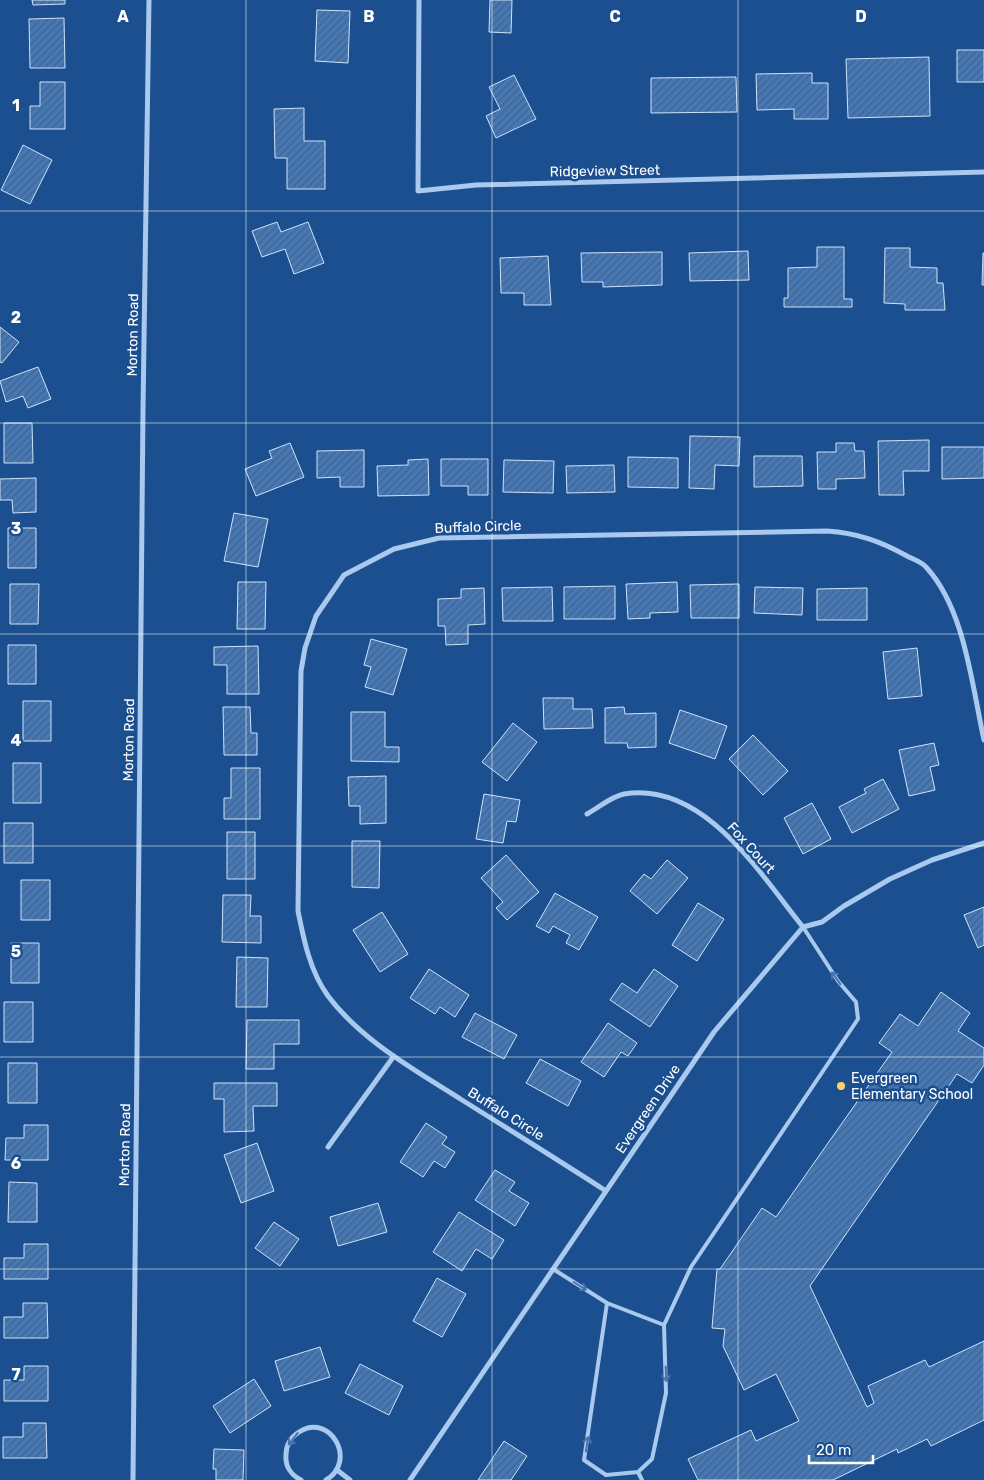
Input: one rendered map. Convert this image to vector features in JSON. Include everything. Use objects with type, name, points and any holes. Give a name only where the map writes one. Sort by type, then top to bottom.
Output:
[{"type":"street","name":"Morton Road","points":[[133,1480],[143,409],[149,0]]},
{"type":"street","name":"Ridgeview Street","points":[[419,0],[418,191],[476,185],[984,172]]},
{"type":"street","name":"Buffalo Circle","points":[[606,1191],[394,1056],[351,1022],[328,995],[314,972],[304,943],[298,911],[300,671],[305,648],[316,616],[344,575],[394,549],[438,538],[827,531],[867,537],[885,544],[926,566],[947,598],[962,639],[984,740]]},
{"type":"street","name":"Fox Court","points":[[587,814],[622,794],[652,792],[690,808],[729,836],[803,927]]},
{"type":"street","points":[[803,927],[822,922],[844,906],[898,876],[940,857],[984,843]]},
{"type":"street","name":"Evergreen Drive","points":[[410,1480],[714,1032],[803,927]]},
{"type":"street","points":[[328,1147],[394,1056]]},
{"type":"street","points":[[301,1480],[289,1469],[286,1460],[286,1450],[295,1434],[311,1428],[328,1431],[339,1444],[341,1462],[337,1470],[326,1480]]},
{"type":"street","points":[[337,1470],[350,1480]]},
{"type":"lane","points":[[606,1304],[584,1460],[606,1475],[638,1472],[652,1459],[666,1393],[664,1325],[691,1267],[858,1019],[856,1002],[838,981],[803,927]]},
{"type":"lane","points":[[553,1269],[606,1304],[664,1325]]},
{"type":"lane","points":[[638,1472],[642,1480]]},
{"type":"building","points":[[32,0],[65,0],[65,4],[33,5]]},
{"type":"building","points":[[490,0],[512,0],[511,33],[489,32]]},
{"type":"building","points":[[317,10],[350,11],[348,63],[315,61]]},
{"type":"building","points":[[64,18],[65,68],[30,68],[29,19]]},
{"type":"building","points":[[957,50],[984,50],[984,82],[957,82]]},
{"type":"building","points":[[929,57],[930,116],[848,118],[846,59]]},
{"type":"building","points":[[812,73],[812,83],[828,83],[828,119],[794,119],[794,109],[757,110],[756,74]]},
{"type":"building","points":[[514,75],[536,119],[496,138],[486,116],[500,109],[489,87]]},
{"type":"building","points":[[736,77],[737,112],[651,113],[651,78]]},
{"type":"building","points":[[40,82],[65,82],[65,129],[30,129],[30,106],[40,106]]},
{"type":"building","points":[[304,108],[304,141],[325,141],[325,189],[287,189],[287,158],[275,158],[274,109]]},
{"type":"building","points":[[23,145],[52,160],[30,204],[1,190]]},
{"type":"building","points":[[277,222],[281,232],[308,222],[324,263],[294,274],[285,249],[262,257],[252,231]]},
{"type":"building","points":[[817,247],[844,247],[844,299],[852,299],[852,307],[784,307],[784,298],[788,298],[788,268],[817,267]]},
{"type":"building","points":[[885,248],[910,248],[910,267],[937,268],[937,283],[943,283],[945,310],[905,310],[905,304],[884,303]]},
{"type":"building","points":[[748,251],[749,280],[690,281],[689,253]]},
{"type":"building","points":[[662,252],[662,285],[603,287],[603,282],[582,282],[581,253]]},
{"type":"building","points":[[983,253],[984,285],[982,285]]},
{"type":"building","points":[[548,256],[551,305],[524,305],[524,293],[501,293],[500,258]]},
{"type":"building","points":[[0,327],[19,342],[2,363],[0,362]]},
{"type":"building","points":[[38,367],[51,399],[28,408],[23,396],[6,402],[0,381]]},
{"type":"building","points":[[4,423],[32,423],[33,463],[4,463]]},
{"type":"building","points":[[690,436],[740,437],[739,466],[715,465],[714,489],[689,488]]},
{"type":"building","points":[[929,440],[929,471],[903,471],[904,495],[879,495],[878,441]]},
{"type":"building","points":[[290,443],[304,477],[256,496],[245,469],[272,458],[269,451]]},
{"type":"building","points":[[836,443],[854,443],[855,451],[864,451],[865,478],[836,479],[836,489],[818,489],[817,452],[836,452]]},
{"type":"building","points":[[942,447],[984,447],[984,478],[942,479]]},
{"type":"building","points":[[364,450],[364,487],[340,487],[340,477],[317,478],[317,451]]},
{"type":"building","points":[[754,456],[802,456],[803,486],[754,487]]},
{"type":"building","points":[[628,457],[678,458],[678,488],[628,487]]},
{"type":"building","points":[[428,459],[429,495],[378,496],[377,466],[408,465],[408,460]]},
{"type":"building","points":[[441,459],[488,459],[488,495],[468,495],[468,486],[441,486]]},
{"type":"building","points":[[504,460],[554,461],[553,493],[503,492]]},
{"type":"building","points":[[614,465],[615,492],[567,493],[566,466]]},
{"type":"building","points":[[36,478],[36,512],[13,513],[12,500],[0,500],[0,479]]},
{"type":"building","points":[[234,513],[268,519],[258,567],[224,561]]},
{"type":"building","points":[[8,528],[36,528],[36,568],[8,568]]},
{"type":"building","points":[[238,582],[266,582],[265,629],[237,629]]},
{"type":"building","points":[[677,582],[678,612],[650,613],[650,618],[628,619],[626,584]]},
{"type":"building","points":[[10,584],[39,584],[38,624],[10,624]]},
{"type":"building","points":[[739,584],[739,618],[691,618],[690,585]]},
{"type":"building","points":[[615,586],[615,619],[564,619],[564,587]]},
{"type":"building","points":[[552,587],[553,621],[503,621],[502,588]]},
{"type":"building","points":[[755,587],[803,588],[802,615],[754,613]]},
{"type":"building","points":[[484,588],[485,624],[468,625],[468,644],[446,645],[445,626],[438,626],[438,599],[461,598],[461,589]]},
{"type":"building","points":[[867,588],[867,620],[817,620],[817,589]]},
{"type":"building","points":[[371,639],[407,649],[393,695],[365,687],[371,667],[364,665]]},
{"type":"building","points":[[8,645],[36,645],[36,684],[8,684]]},
{"type":"building","points":[[258,646],[259,694],[227,694],[227,665],[214,665],[214,647]]},
{"type":"building","points":[[917,648],[922,696],[888,699],[883,652]]},
{"type":"building","points":[[543,698],[573,698],[573,709],[592,709],[593,728],[544,729]]},
{"type":"building","points":[[23,701],[51,701],[51,741],[23,741]]},
{"type":"building","points":[[223,707],[250,707],[251,733],[257,733],[257,755],[224,755]]},
{"type":"building","points":[[624,707],[625,714],[656,713],[656,747],[628,748],[627,743],[605,743],[605,708]]},
{"type":"building","points":[[680,710],[727,726],[715,759],[669,743]]},
{"type":"building","points":[[351,712],[385,712],[385,747],[399,747],[399,762],[351,761]]},
{"type":"building","points":[[513,723],[537,742],[507,781],[482,762]]},
{"type":"building","points":[[753,735],[788,771],[763,795],[729,759]]},
{"type":"building","points":[[934,743],[939,765],[930,767],[935,790],[909,796],[899,750]]},
{"type":"building","points":[[13,763],[41,763],[41,803],[13,803]]},
{"type":"building","points":[[231,768],[260,768],[260,819],[224,819],[224,798],[231,798]]},
{"type":"building","points":[[386,776],[386,823],[360,824],[360,806],[349,806],[348,777]]},
{"type":"building","points":[[883,779],[899,809],[852,833],[839,807],[866,793],[864,789]]},
{"type":"building","points":[[484,794],[520,800],[516,822],[507,821],[503,843],[476,839]]},
{"type":"building","points":[[812,803],[831,839],[803,854],[784,818]]},
{"type":"building","points":[[4,823],[33,823],[33,863],[4,863]]},
{"type":"building","points":[[227,832],[255,832],[255,879],[227,879]]},
{"type":"building","points":[[352,841],[380,841],[379,888],[352,887]]},
{"type":"building","points":[[506,855],[539,892],[507,920],[496,908],[503,902],[481,878]]},
{"type":"building","points":[[667,860],[688,878],[657,914],[630,891],[644,874],[651,879]]},
{"type":"building","points":[[21,880],[50,880],[50,920],[21,920]]},
{"type":"building","points":[[555,893],[598,917],[579,950],[566,943],[570,935],[553,926],[549,933],[536,926]]},
{"type":"building","points":[[223,895],[251,895],[250,916],[261,916],[261,943],[222,942]]},
{"type":"building","points":[[698,903],[724,919],[697,961],[672,945]]},
{"type":"building","points":[[984,907],[984,945],[978,948],[964,915]]},
{"type":"building","points":[[382,912],[408,954],[380,972],[353,930]]},
{"type":"building","points":[[11,943],[39,943],[39,983],[11,983]]},
{"type":"building","points":[[237,957],[268,958],[267,1007],[236,1007]]},
{"type":"building","points":[[429,969],[469,995],[455,1017],[440,1007],[435,1014],[410,998]]},
{"type":"building","points":[[654,969],[678,986],[650,1027],[610,1000],[622,983],[637,993]]},
{"type":"building","points":[[941,992],[970,1013],[958,1031],[984,1048],[984,1065],[972,1083],[957,1074],[810,1286],[867,1407],[874,1403],[868,1386],[925,1360],[929,1367],[984,1341],[984,1420],[931,1446],[927,1439],[898,1453],[897,1449],[833,1480],[698,1480],[688,1459],[751,1430],[756,1441],[799,1421],[776,1374],[744,1390],[723,1346],[725,1329],[712,1328],[717,1269],[720,1269],[762,1208],[776,1217],[892,1052],[879,1043],[900,1014],[918,1026]]},
{"type":"building","points":[[4,1002],[33,1002],[33,1042],[4,1042]]},
{"type":"building","points":[[475,1013],[517,1035],[504,1059],[462,1037]]},
{"type":"building","points":[[247,1020],[299,1020],[299,1044],[274,1044],[274,1069],[246,1069]]},
{"type":"building","points":[[608,1023],[637,1043],[628,1056],[621,1052],[604,1077],[581,1062]]},
{"type":"building","points":[[540,1059],[581,1081],[568,1106],[526,1083]]},
{"type":"building","points":[[8,1063],[37,1063],[37,1103],[8,1103]]},
{"type":"building","points":[[214,1083],[277,1083],[277,1106],[253,1106],[254,1131],[224,1132],[224,1099],[214,1099]]},
{"type":"building","points":[[426,1123],[447,1137],[442,1144],[455,1152],[445,1168],[434,1161],[423,1177],[400,1162]]},
{"type":"building","points":[[24,1125],[48,1125],[48,1160],[5,1160],[6,1138],[24,1138]]},
{"type":"building","points":[[257,1143],[274,1191],[241,1203],[224,1155]]},
{"type":"building","points":[[495,1170],[515,1182],[509,1191],[529,1203],[515,1226],[475,1200]]},
{"type":"building","points":[[9,1182],[37,1183],[37,1222],[8,1222]]},
{"type":"building","points":[[378,1203],[387,1232],[338,1246],[330,1217]]},
{"type":"building","points":[[459,1212],[504,1240],[492,1259],[476,1249],[462,1271],[433,1252]]},
{"type":"building","points":[[274,1222],[299,1239],[280,1266],[255,1248]]},
{"type":"building","points":[[24,1244],[48,1244],[48,1279],[4,1279],[4,1258],[24,1258]]},
{"type":"building","points":[[437,1278],[466,1294],[442,1337],[413,1321]]},
{"type":"building","points":[[23,1303],[47,1303],[48,1338],[4,1338],[4,1317],[23,1317]]},
{"type":"building","points":[[320,1347],[330,1377],[284,1391],[275,1361]]},
{"type":"building","points":[[360,1364],[403,1386],[389,1415],[345,1393]]},
{"type":"building","points":[[24,1366],[48,1366],[48,1401],[4,1401],[4,1380],[24,1380]]},
{"type":"building","points":[[254,1379],[271,1406],[230,1433],[213,1406]]},
{"type":"building","points":[[23,1423],[46,1423],[47,1458],[3,1458],[3,1437],[23,1437]]},
{"type":"building","points":[[504,1441],[527,1456],[511,1480],[478,1480]]},
{"type":"building","points":[[214,1449],[244,1450],[243,1480],[216,1480],[216,1469],[213,1469]]},
{"type":"place","name":"Evergreen Elementary School","points":[[841,1086]]}]
